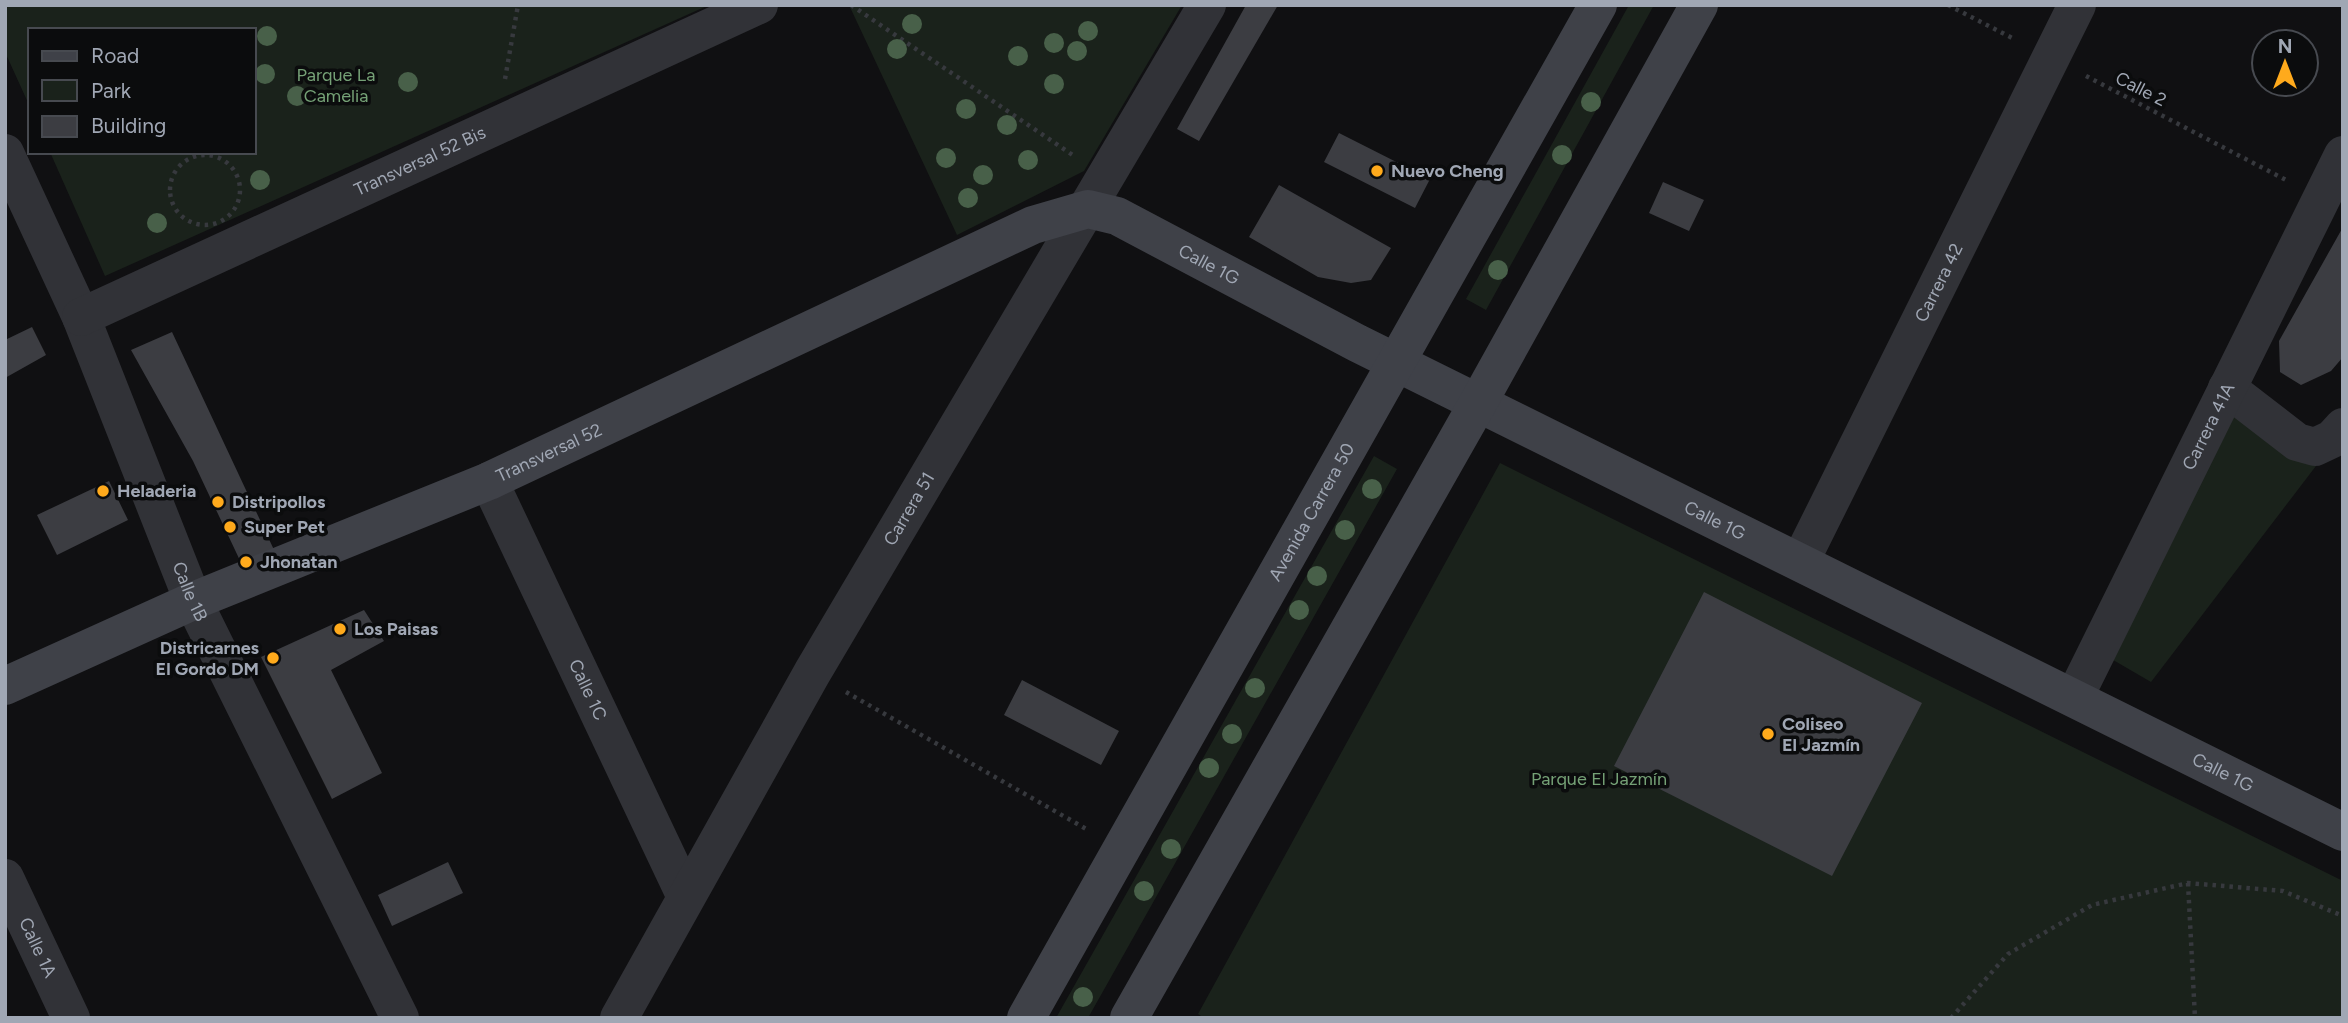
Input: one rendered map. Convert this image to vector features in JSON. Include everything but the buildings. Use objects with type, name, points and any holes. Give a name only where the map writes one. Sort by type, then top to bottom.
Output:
[{"type":"street","name":"Transversal 52 Bis","points":[[81,317],[759,5]]},
{"type":"street","name":"Carrera 51","points":[[619,1018],[812,673],[1207,5]]},
{"type":"street","name":"Avenida Carrera 50","points":[[1026,1018],[1598,5]]},
{"type":"street","points":[[1130,1017],[1478,403],[1699,5]]},
{"type":"street","name":"Carrera 42","points":[[1800,562],[2077,5]]},
{"type":"street","name":"Calle 1B","points":[[5,153],[81,317],[193,601],[400,1018]]},
{"type":"street","name":"Carrera 41A","points":[[2074,698],[2343,155]]},
{"type":"street","name":"Calle 1G","points":[[1088,209],[1117,216],[1478,403],[2343,832]]},
{"type":"street","name":"Transversal 52","points":[[5,686],[193,601],[489,481],[1033,225],[1088,209]]},
{"type":"street","points":[[2227,388],[2297,442],[2315,447],[2332,439],[2343,427]]},
{"type":"street","name":"Calle 1C","points":[[489,481],[686,897]]},
{"type":"street","name":"Calle 1A","points":[[5,878],[71,1018]]},
{"type":"path","points":[[502,92],[518,5]]},
{"type":"path","points":[[851,5],[1107,176]]},
{"type":"path","name":"Calle 2","points":[[1948,5],[2321,198]]},
{"type":"path","points":[[215,157],[226,163],[239,181],[240,191],[234,210],[218,223],[206,225],[183,218],[170,198],[173,174],[191,158],[215,157]]},
{"type":"path","points":[[812,673],[1121,849]]},
{"type":"path","points":[[2188,883],[2195,1018]]},
{"type":"path","points":[[1951,1018],[2008,954],[2092,905],[2188,883],[2283,891],[2343,916]]},
{"type":"green space","name":"Parque La Camelia","points":[[5,5],[709,5],[105,276],[51,154],[256,154],[256,28],[28,28],[28,103],[5,52]]},
{"type":"green space","points":[[849,5],[1182,5],[1084,171],[957,235]]},
{"type":"green space","points":[[1629,5],[1654,5],[1486,310],[1466,299]]},
{"type":"green space","points":[[2229,410],[2319,462],[2151,682],[2108,657]]},
{"type":"green space","points":[[1374,456],[1397,469],[1088,1018],[1056,1018]]},
{"type":"green space","name":"Parque El Jazmín","points":[[1500,463],[2343,881],[2343,1018],[1204,1018],[1198,1014]]},
{"type":"place","name":"Nuevo Cheng","points":[[1377,171]]},
{"type":"place","name":"Heladeria","points":[[103,491]]},
{"type":"place","name":"Distripollos","points":[[218,502]]},
{"type":"place","name":"Super Pet","points":[[230,527]]},
{"type":"place","name":"Jhonatan","points":[[246,562]]},
{"type":"place","name":"Los Paisas","points":[[340,629]]},
{"type":"place","name":"Districarnes El Gordo DM","points":[[273,658]]},
{"type":"place","name":"Coliseo El Jazmín","points":[[1768,734]]}]
